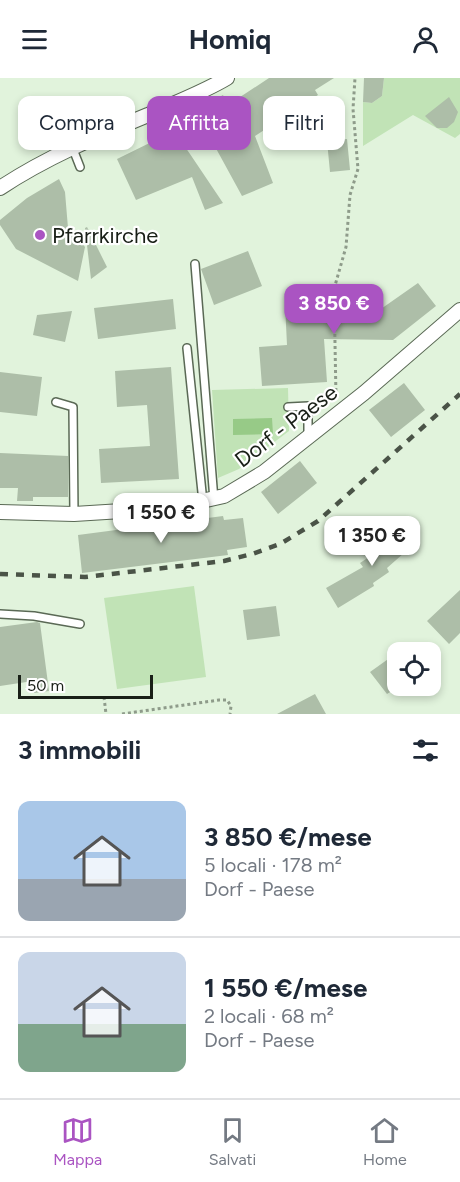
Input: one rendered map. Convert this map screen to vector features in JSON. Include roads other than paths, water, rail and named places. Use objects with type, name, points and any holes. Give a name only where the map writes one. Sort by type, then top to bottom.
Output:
[{"type":"street","points":[[135,120],[210,88],[227,78]]},
{"type":"street","points":[[0,188],[27,170],[70,150]]},
{"type":"street","name":"Dorf - Paese","points":[[0,512],[74,514],[170,508],[224,496],[264,472],[308,438],[460,310]]},
{"type":"lane","points":[[72,150],[80,167]]},
{"type":"lane","points":[[195,264],[208,501]]},
{"type":"lane","points":[[187,348],[208,501]]},
{"type":"lane","points":[[56,402],[72,407],[74,514]]},
{"type":"lane","points":[[288,407],[308,406],[308,438]]},
{"type":"lane","points":[[0,614],[34,616],[80,624]]},
{"type":"railway","points":[[0,574],[85,577],[224,561],[280,544],[318,521],[460,394]]},
{"type":"place","name":"Pfarrkirche","points":[[40,235]]}]
